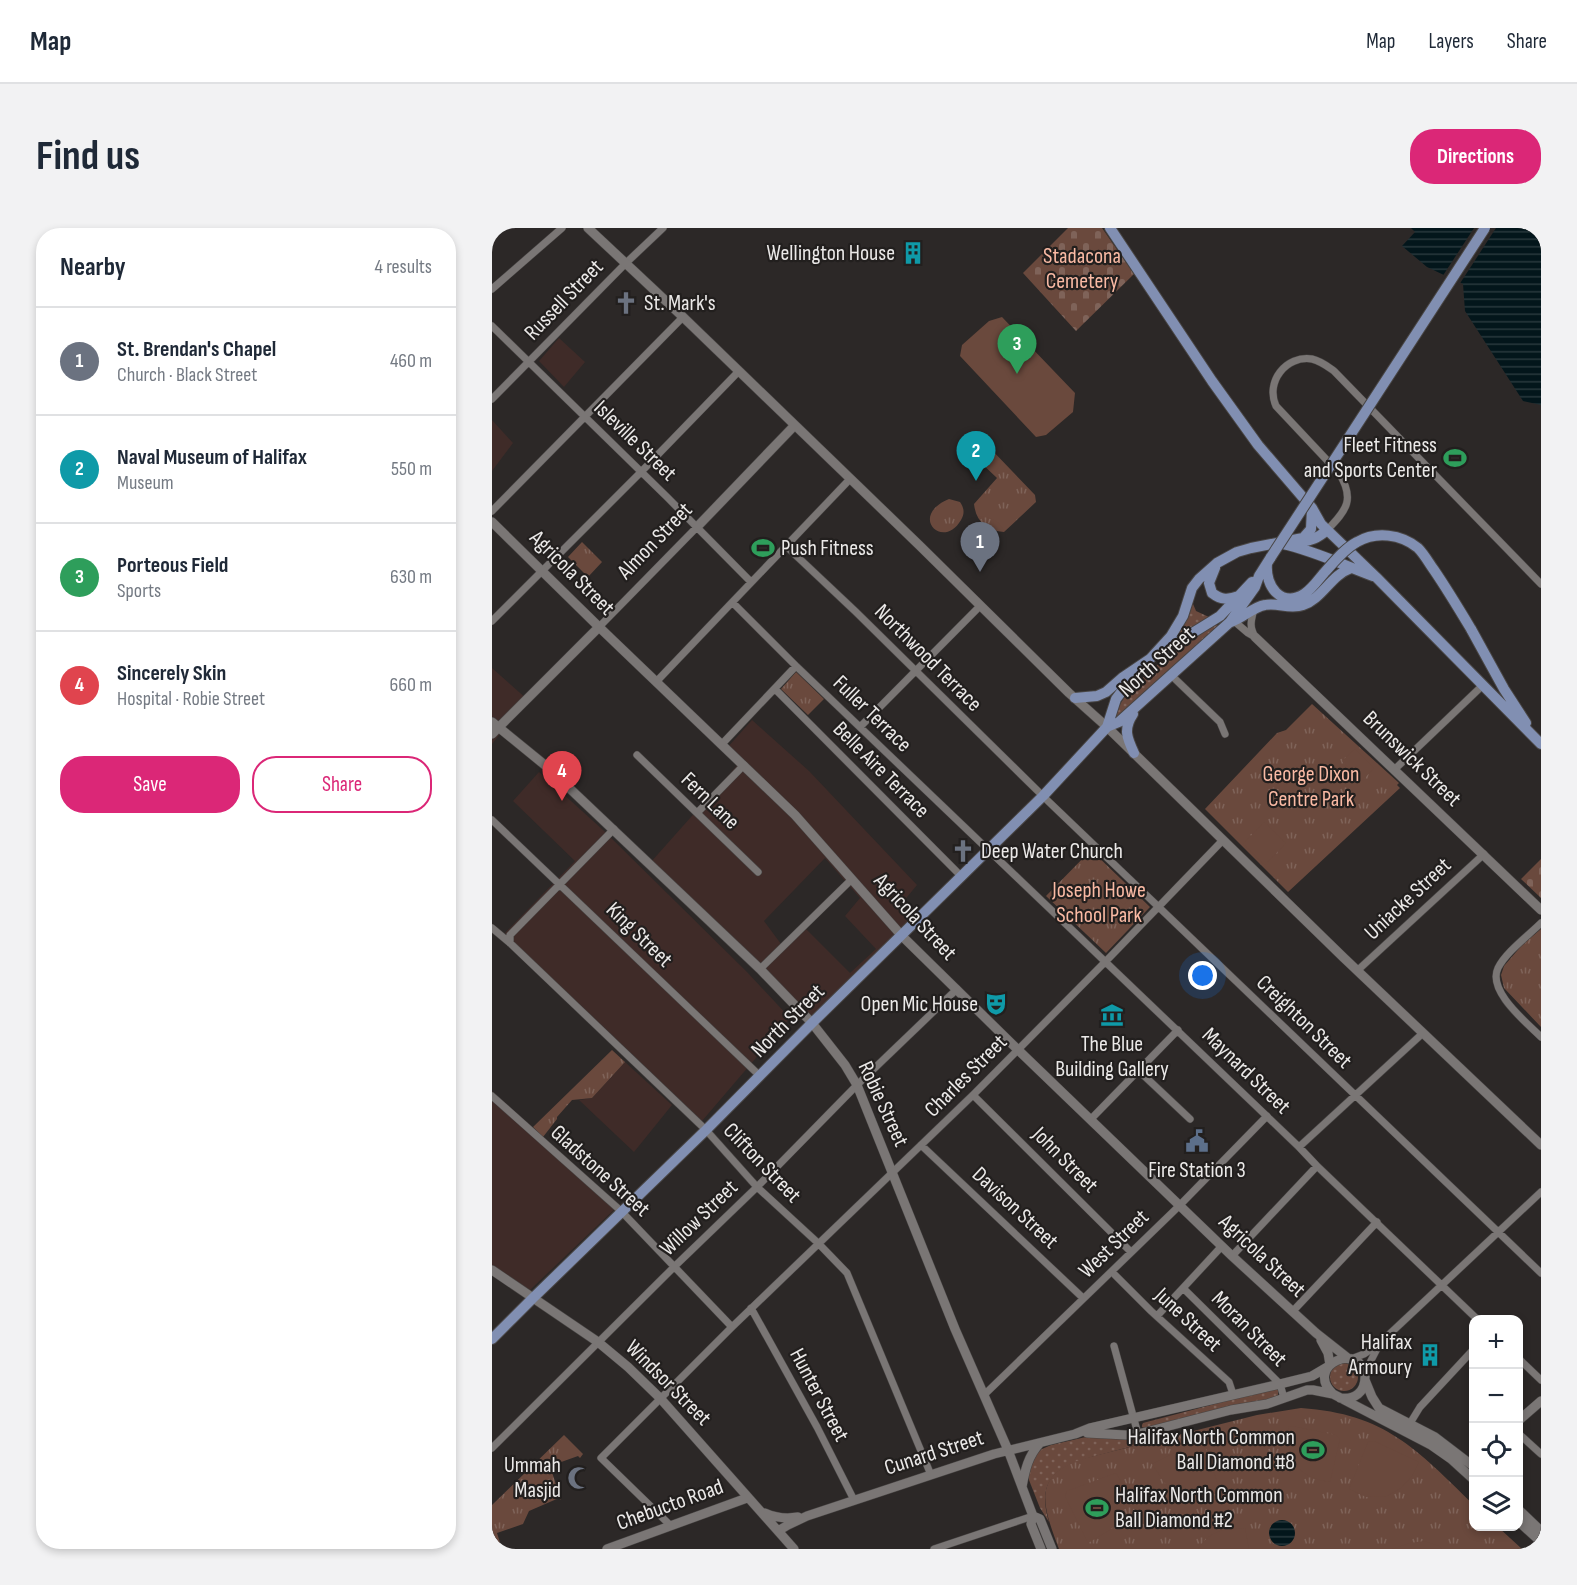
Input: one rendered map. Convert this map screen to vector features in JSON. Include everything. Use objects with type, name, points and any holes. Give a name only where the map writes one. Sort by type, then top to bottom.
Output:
[{"type":"main road","points":[[588,228],[739,371],[1423,1033],[1539,1139]]},
{"type":"main road","points":[[1110,228],[1212,381],[1258,445],[1312,508],[1321,524],[1537,741]]},
{"type":"main road","points":[[1232,621],[1255,587],[1269,560],[1485,228]]},
{"type":"main road","name":"Almon Street","points":[[697,527],[794,426]]},
{"type":"main road","points":[[1075,698],[1097,696],[1106,692],[1150,659],[1171,636],[1183,616],[1192,588],[1217,563],[1237,552],[1303,538],[1311,529],[1312,508]]},
{"type":"main road","name":"Agricola Street","points":[[492,522],[795,815],[902,936],[1018,1050],[1232,1256],[1316,1333],[1350,1359]]},
{"type":"main road","points":[[1277,542],[1312,540],[1327,530]]},
{"type":"main road","points":[[1269,560],[1268,580],[1274,591],[1280,596],[1296,598],[1310,589],[1343,553],[1356,543],[1366,538],[1385,535],[1408,541],[1419,549],[1444,584],[1504,689],[1537,741]]},
{"type":"main road","points":[[1277,542],[1318,554],[1376,577]]},
{"type":"main road","points":[[1217,563],[1210,578],[1212,593],[1229,600],[1239,596]]},
{"type":"main road","points":[[1232,621],[1267,604],[1292,608],[1304,605],[1337,575],[1351,568]]},
{"type":"main road","name":"North Street","points":[[1107,727],[1116,699],[1128,682],[1150,659],[1220,616],[1259,576]]},
{"type":"main road","name":"North Street","points":[[492,1339],[962,877],[1043,796],[1107,727],[1119,722],[1141,704],[1232,621]]},
{"type":"main road","name":"Almon Street","points":[[494,728],[599,627]]},
{"type":"main road","name":"Brunswick Street","points":[[1255,637],[1541,910]]},
{"type":"main road","points":[[1134,753],[1126,736],[1126,727],[1129,719],[1141,704]]},
{"type":"main road","name":"Robie Street","points":[[494,728],[546,766],[760,969],[812,1023],[845,1065],[858,1085],[955,1329],[1008,1450],[1033,1516],[1031,1524],[1041,1549]]},
{"type":"main road","name":"Windsor Street","points":[[492,1270],[598,1342],[628,1367],[660,1398],[794,1549]]},
{"type":"main road","name":"Agricola Street","points":[[1316,1333],[1328,1353],[1329,1366]]},
{"type":"main road","points":[[1469,1464],[1435,1437],[1379,1408],[1372,1397],[1362,1367],[1357,1362],[1342,1358],[1329,1366],[1325,1381],[1329,1391],[1336,1396],[1431,1445],[1451,1458],[1469,1465]]},
{"type":"main road","name":"Cunard Street","points":[[778,1531],[807,1516],[1008,1450],[1075,1434],[1090,1428],[1312,1376],[1329,1366]]},
{"type":"main road","points":[[1336,1396],[1345,1399],[1355,1396],[1362,1389],[1365,1377]]},
{"type":"main road","name":"Cunard Street","points":[[1075,1434],[1138,1434],[1231,1410],[1267,1404],[1306,1390],[1336,1396]]},
{"type":"main road","points":[[1523,1417],[1541,1401]]},
{"type":"main road","points":[[1022,1487],[1026,1466],[1032,1452],[1040,1443]]},
{"type":"main road","name":"Chebucto Road","points":[[607,1549],[747,1498]]},
{"type":"main road","name":"Cunard Street","points":[[760,1511],[774,1518],[789,1519],[807,1516]]},
{"type":"main road","points":[[1523,1514],[1541,1531]]},
{"type":"main road","name":"Robie Street","points":[[1033,1516],[1040,1519],[1052,1549]]},
{"type":"main road","points":[[1523,1526],[1541,1542]]},
{"type":"street","points":[[492,289],[562,228]]},
{"type":"street","name":"Russell Street","points":[[492,399],[663,228]]},
{"type":"street","points":[[492,511],[682,317]]},
{"type":"street","name":"Isleville Street","points":[[492,326],[752,582]]},
{"type":"street","points":[[1327,530],[1341,516],[1349,499],[1344,482],[1339,473],[1276,406],[1273,399],[1273,385],[1279,372],[1288,364],[1300,359],[1312,359],[1334,371],[1541,584]]},
{"type":"street","points":[[492,621],[739,371]]},
{"type":"street","points":[[656,682],[850,479]]},
{"type":"street","name":"Almon Street","points":[[599,627],[697,527]]},
{"type":"street","name":"Northwood Terrace","points":[[786,546],[1043,796]]},
{"type":"street","name":"Fuller Terrace","points":[[733,603],[988,851]]},
{"type":"street","points":[[860,727],[980,606]]},
{"type":"street","points":[[1254,609],[1250,623],[1255,637]]},
{"type":"street","name":"Brunswick Street","points":[[1232,621],[1255,637]]},
{"type":"street","points":[[722,744],[796,666]]},
{"type":"street","points":[[1172,676],[1220,722],[1225,734]]},
{"type":"street","points":[[1394,770],[1482,686]]},
{"type":"street","name":"Belle Aire Terrace","points":[[775,689],[962,877]]},
{"type":"street","name":"Fern Lane","points":[[637,755],[758,873]]},
{"type":"street","points":[[697,813],[744,765]]},
{"type":"street","name":"Creighton Street","points":[[1043,796],[1541,1273]]},
{"type":"street","name":"King Street","points":[[492,820],[760,1076]]},
{"type":"street","points":[[510,943],[510,934],[614,830]]},
{"type":"street","name":"Charles Street","points":[[670,1525],[601,1458],[751,1308],[973,1095],[1223,840]]},
{"type":"street","name":"Maynard Street","points":[[988,851],[1106,961],[1473,1315]]},
{"type":"street","name":"Uniacke Street","points":[[1358,970],[1484,854]]},
{"type":"street","points":[[760,969],[852,879]]},
{"type":"street","points":[[1541,923],[1508,954],[1498,967],[1496,976],[1502,996],[1541,1036]]},
{"type":"street","name":"Clifton Street","points":[[492,928],[706,1130],[757,1187],[847,1273],[931,1475]]},
{"type":"street","name":"Willow Street","points":[[492,1448],[957,989]]},
{"type":"street","points":[[1090,1119],[1178,1030]]},
{"type":"street","points":[[1299,1146],[1423,1033]]},
{"type":"street","points":[[1138,1070],[1190,1119]]},
{"type":"street","name":"John Street","points":[[973,1095],[1131,1252]]},
{"type":"street","name":"Gladstone Street","points":[[492,1096],[621,1211],[732,1327]]},
{"type":"street","name":"West Street","points":[[984,1395],[1179,1206],[1267,1116]]},
{"type":"street","name":"Davison Street","points":[[921,1145],[1083,1298]]},
{"type":"street","points":[[1232,1256],[1317,1166]]},
{"type":"street","points":[[1350,1359],[1365,1354],[1380,1342],[1541,1192]]},
{"type":"street","points":[[1293,1311],[1377,1222]]},
{"type":"street","points":[[1157,1316],[1222,1246]]},
{"type":"street","name":"June Street","points":[[1115,1275],[1228,1382],[1233,1394]]},
{"type":"street","name":"Moran Street","points":[[1183,1288],[1280,1384],[1284,1398]]},
{"type":"street","name":"Hunter Street","points":[[751,1308],[818,1426],[854,1500]]},
{"type":"street","points":[[1365,1377],[1380,1342]]},
{"type":"street","points":[[1114,1346],[1138,1434]]},
{"type":"street","points":[[1409,1425],[1420,1407],[1469,1354]]},
{"type":"street","points":[[1523,1363],[1541,1380]]},
{"type":"street","points":[[1523,1438],[1541,1454]]},
{"type":"street","points":[[934,1549],[1033,1516]]},
{"type":"shaded area","points":[[1411,228],[1541,228],[1541,405],[1523,401],[1465,311],[1463,284],[1427,267],[1402,246],[1415,232]]},
{"type":"shaded area","points":[[559,338],[585,362],[564,387],[539,361]]},
{"type":"shaded area","points":[[492,420],[513,443],[492,471]]},
{"type":"shaded area","points":[[492,668],[528,700],[510,718],[499,719],[500,734],[492,744]]},
{"type":"shaded area","points":[[752,720],[809,771],[917,885],[903,902],[917,922],[811,1026],[650,863],[740,762],[726,749]],"holes":[[[825,858],[860,898],[845,916],[876,949],[850,973],[803,926],[784,948],[764,921]]]},
{"type":"shaded area","points":[[539,772],[603,830],[747,972],[790,1018],[702,1121],[505,933],[575,861],[513,801]]},
{"type":"shaded area","points":[[625,1062],[672,1105],[634,1152],[579,1100],[592,1098]]},
{"type":"shaded area","points":[[492,1091],[619,1205],[529,1291],[492,1266]]},
{"type":"shaded area","points":[[1282,1520],[1291,1524],[1295,1533],[1291,1542],[1282,1546],[1273,1542],[1269,1533],[1273,1524]]},
{"type":"green space","name":"Stadacona Cemetery","points":[[1068,228],[1102,228],[1134,274],[1076,331],[1023,273]]},
{"type":"green space","points":[[1002,317],[1075,393],[1073,412],[1046,435],[1036,437],[960,356],[962,345],[989,321]]},
{"type":"green space","points":[[978,441],[988,446],[1035,495],[1036,502],[1004,532],[992,530],[983,524],[975,510],[974,504],[997,478],[960,443]]},
{"type":"green space","points":[[949,499],[960,502],[963,515],[954,529],[946,532],[938,531],[933,528],[930,521],[931,514],[937,506]]},
{"type":"green space","points":[[582,542],[602,562],[588,577],[568,557]]},
{"type":"green space","points":[[1191,599],[1196,611],[1209,617],[1178,637],[1176,635]]},
{"type":"green space","points":[[1216,623],[1218,626],[1116,719],[1119,706],[1141,679],[1173,652]]},
{"type":"green space","points":[[796,672],[824,699],[808,715],[781,689]]},
{"type":"green space","name":"George Dixon Centre Park","points":[[1312,704],[1399,783],[1397,785],[1400,788],[1288,892],[1205,809],[1277,733],[1286,730]]},
{"type":"green space","points":[[1355,749],[1374,768],[1362,781],[1342,761]]},
{"type":"green space","points":[[1264,822],[1286,843],[1265,865],[1243,844]]},
{"type":"green space","name":"Joseph Howe School Park","points":[[1091,850],[1150,907],[1106,953],[1046,896]]},
{"type":"green space","points":[[1541,859],[1541,898],[1521,879]]},
{"type":"green space","points":[[1118,882],[1132,896],[1124,905],[1109,890]]},
{"type":"green space","points":[[1541,929],[1541,1027],[1504,988],[1501,975],[1504,966],[1522,945]]},
{"type":"green space","points":[[612,1050],[625,1062],[592,1098],[572,1100],[543,1137],[533,1127]]},
{"type":"green space","points":[[1344,1363],[1354,1367],[1358,1377],[1354,1387],[1344,1391],[1334,1387],[1330,1377],[1334,1367]]},
{"type":"green space","points":[[1275,1388],[1278,1390],[1278,1395],[1274,1399],[1142,1427],[1143,1423]]},
{"type":"green space","points":[[1301,1408],[1356,1418],[1378,1427],[1416,1451],[1469,1500],[1469,1531],[1502,1531],[1522,1549],[1059,1549],[1046,1506],[1049,1482],[1056,1473],[1086,1458],[1257,1415]]},
{"type":"green space","name":"Halifax North Common Ball Diamond #8","points":[[1289,1426],[1336,1435],[1340,1439],[1330,1482],[1318,1480],[1301,1471],[1289,1448]]},
{"type":"green space","points":[[1156,1434],[1149,1442],[1076,1462],[1056,1474],[1049,1482],[1046,1493],[1045,1506],[1049,1522],[1040,1508],[1029,1480],[1029,1472],[1036,1454],[1042,1449],[1090,1436],[1139,1437]]},
{"type":"green space","points":[[564,1435],[583,1454],[580,1458],[578,1456],[550,1466],[561,1500],[559,1498],[529,1511],[523,1524],[497,1533],[502,1549],[492,1549],[492,1505]]},
{"type":"green space","points":[[1198,1441],[1204,1444],[1220,1490],[1212,1495],[1195,1498],[1169,1489],[1152,1464]]},
{"type":"green space","points":[[1374,1441],[1419,1462],[1412,1476],[1401,1488],[1387,1496],[1366,1497],[1349,1489],[1368,1442]]},
{"type":"green space","name":"Halifax North Common Ball Diamond #2","points":[[1116,1473],[1126,1490],[1121,1517],[1110,1530],[1088,1543],[1065,1496],[1067,1491]]},
{"type":"green space","points":[[1245,1528],[1249,1549],[1198,1549],[1213,1534]]},
{"type":"green space","points":[[1424,1541],[1442,1549],[1392,1549],[1410,1543]]},
{"type":"pier","points":[[1474,228],[1496,228],[1459,285],[1442,277]]},
{"type":"place","name":"Wellington House","points":[[913,253]]},
{"type":"place","name":"St. Mark's","points":[[626,303]]},
{"type":"place","name":"Porteous Field","points":[[1017,374]]},
{"type":"place","name":"Fleet Fitness and Sports Center","points":[[1455,458]]},
{"type":"place","name":"Naval Museum of Halifax","points":[[976,481]]},
{"type":"place","name":"Push Fitness","points":[[763,548]]},
{"type":"place","name":"St. Brendan's Chapel","points":[[980,572]]},
{"type":"place","name":"Sincerely Skin","points":[[562,801]]},
{"type":"place","name":"Deep Water Church","points":[[963,851]]},
{"type":"place","name":"Open Mic House","points":[[996,1004]]},
{"type":"place","name":"The Blue Building Gallery","points":[[1112,1015]]},
{"type":"place","name":"Fire Station 3","points":[[1197,1141]]},
{"type":"place","name":"Halifax Armoury","points":[[1430,1355]]},
{"type":"place","name":"Halifax North Common Ball Diamond #8","points":[[1313,1450]]},
{"type":"place","name":"Ummah Masjid","points":[[579,1478]]},
{"type":"place","name":"Halifax North Common Ball Diamond #2","points":[[1097,1508]]}]
